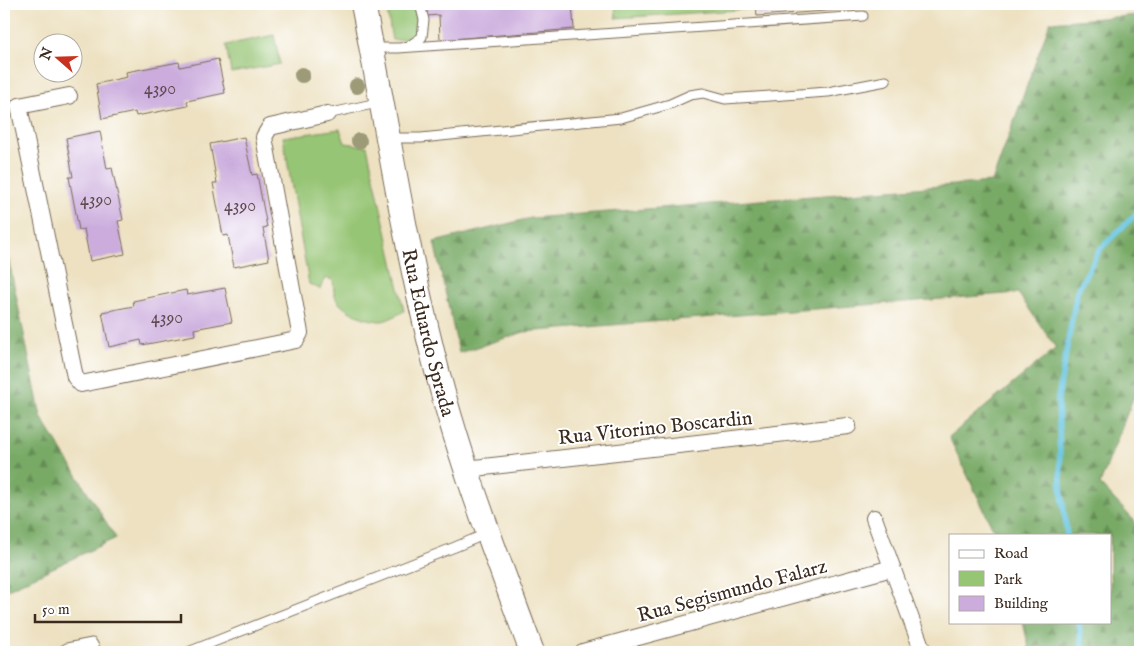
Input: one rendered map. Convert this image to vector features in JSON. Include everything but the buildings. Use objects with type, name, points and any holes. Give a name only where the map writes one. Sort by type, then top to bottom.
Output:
[{"type":"main road","name":"Rua Eduardo Sprada","points":[[363,4],[425,320],[448,411],[466,470],[532,652]]},
{"type":"street","points":[[69,96],[19,106],[75,378],[82,384],[296,340],[300,333],[264,137],[270,127],[327,114]]},
{"type":"street","name":"Rua Vitorino Boscardin","points":[[466,470],[848,426]]},
{"type":"street","points":[[874,518],[923,652]]},
{"type":"street","name":"Rua Segismundo Falarz","points":[[583,652],[892,568]]},
{"type":"lane","points":[[406,47],[422,37],[424,20],[420,4]]},
{"type":"lane","points":[[372,48],[863,16]]},
{"type":"lane","points":[[389,138],[422,138],[621,118],[670,104],[690,95],[703,93],[725,99],[828,92],[886,81]]},
{"type":"lane","points":[[327,114],[382,102]]},
{"type":"lane","points":[[188,652],[488,533]]},
{"type":"lane","points":[[60,652],[67,648],[92,643],[97,652]]},
{"type":"green space","points":[[386,4],[415,4],[418,26],[414,35],[392,40]]},
{"type":"green space","points":[[615,4],[753,4],[753,9],[616,18]]},
{"type":"green space","points":[[1140,15],[1140,380],[1100,484],[1140,527],[1140,642],[1136,652],[1030,652],[1023,624],[1112,624],[1112,534],[996,534],[949,437],[1056,348],[1018,293],[524,332],[459,353],[434,242],[531,218],[992,182],[1050,22]]},
{"type":"green space","points":[[274,35],[280,64],[231,73],[226,45]]},
{"type":"green space","points":[[340,129],[345,143],[367,146],[404,311],[382,321],[362,317],[342,306],[335,296],[333,280],[325,278],[320,289],[309,284],[283,137]]},
{"type":"green space","points":[[4,237],[41,417],[116,538],[4,591]]},
{"type":"waterway","points":[[1067,534],[1061,487],[1058,398],[1077,291],[1100,249],[1140,210]]},
{"type":"waterway","points":[[1079,624],[1083,652]]}]
